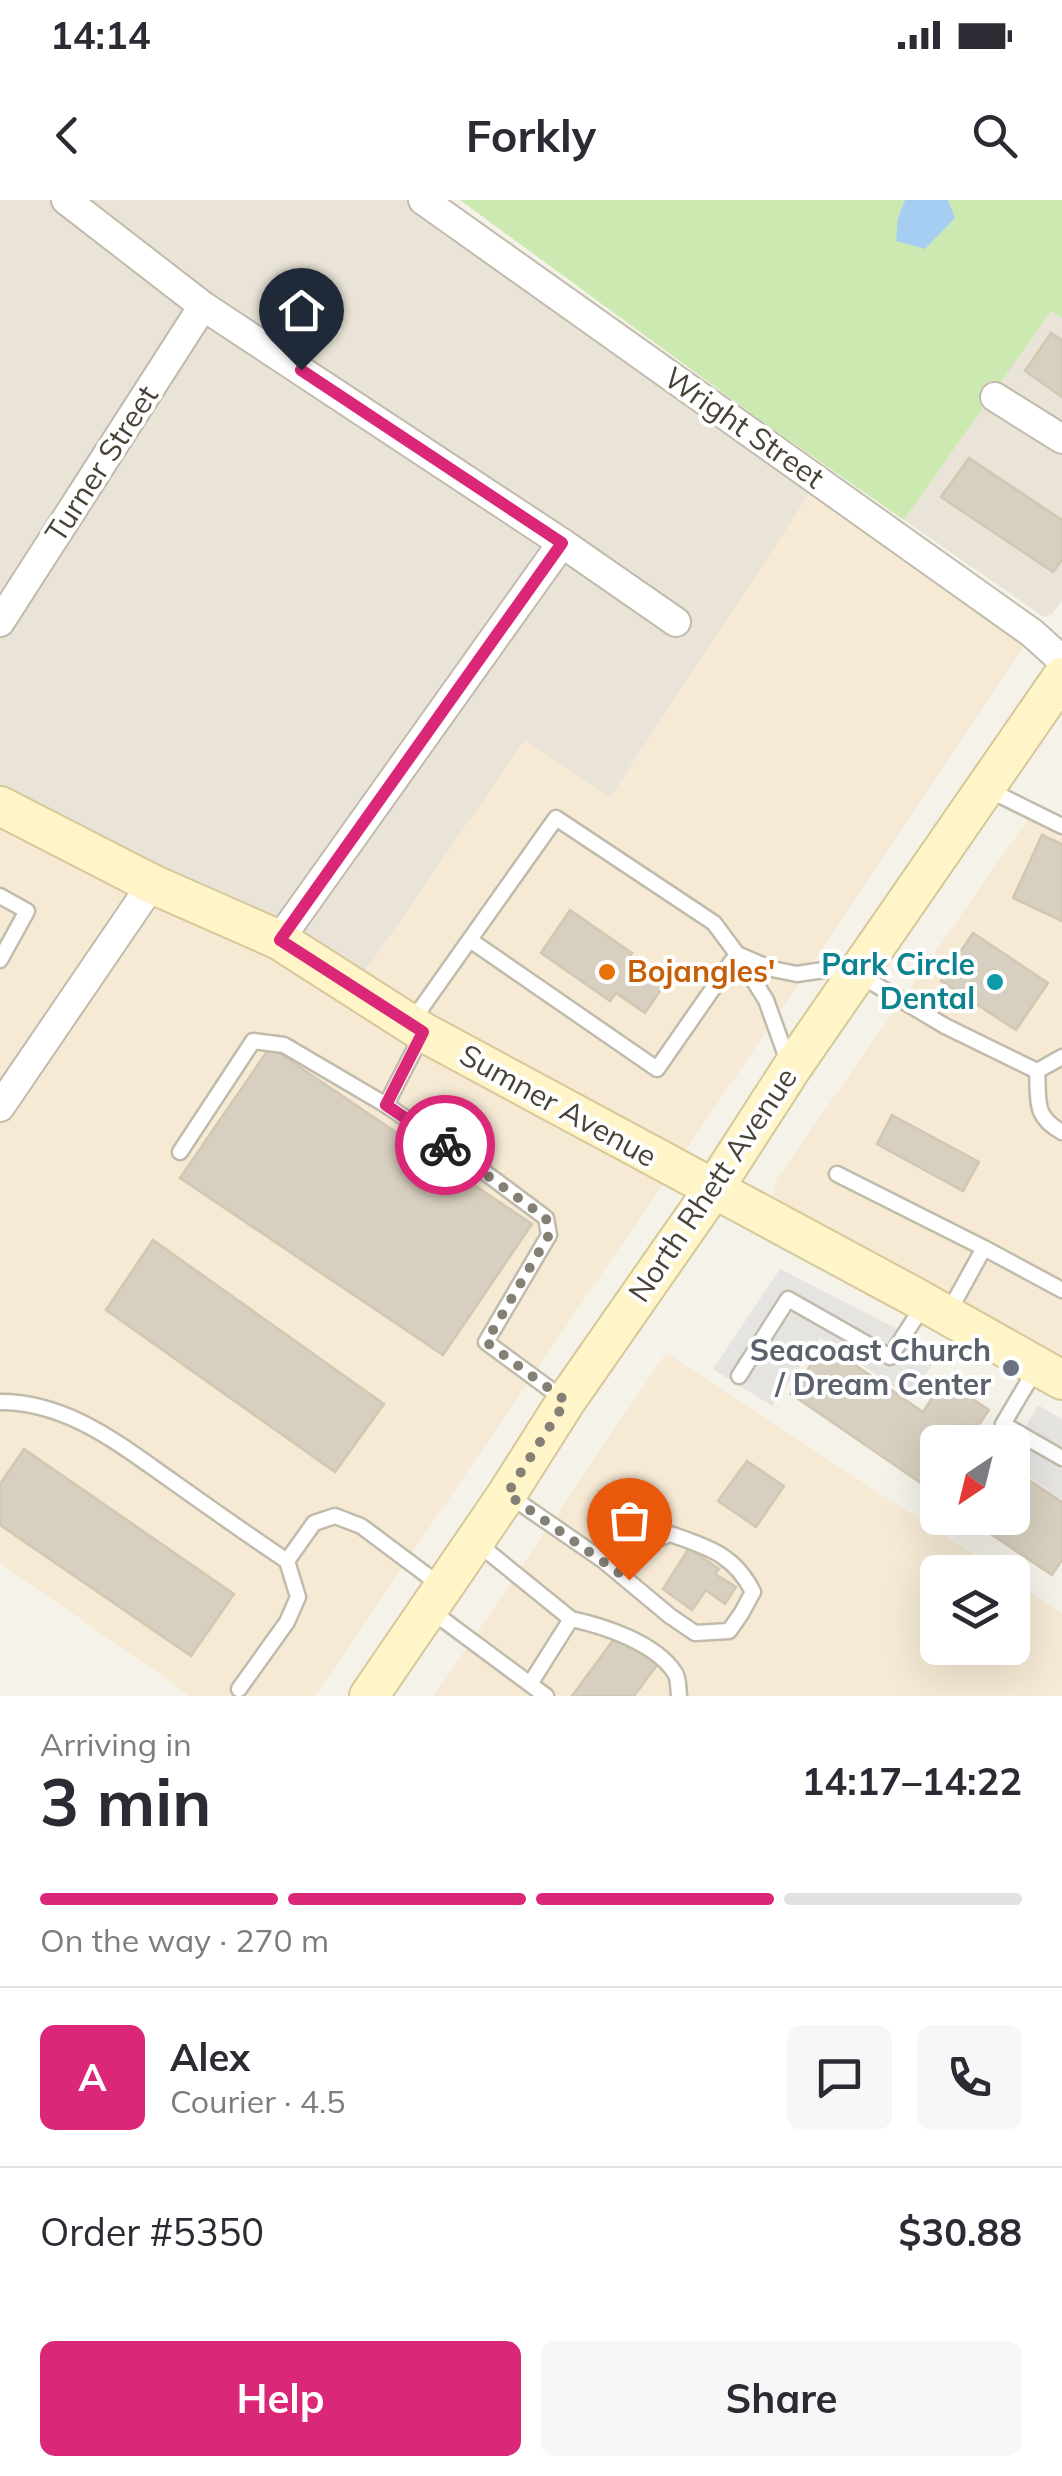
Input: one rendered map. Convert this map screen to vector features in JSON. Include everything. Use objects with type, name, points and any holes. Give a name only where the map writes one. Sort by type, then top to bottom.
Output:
[{"type":"main road","name":"North Rhett Avenue","points":[[378,1689],[566,1401],[1062,678]]},
{"type":"main road","name":"Sumner Avenue","points":[[0,806],[152,884],[280,940],[417,1028],[1050,1373]]},
{"type":"street","points":[[66,200],[203,306],[676,622]]},
{"type":"street","name":"Wright Street","points":[[423,200],[1017,622],[1062,660]]},
{"type":"street","name":"Turner Street","points":[[0,622],[203,306]]},
{"type":"street","points":[[995,397],[1062,440]]},
{"type":"street","points":[[280,940],[562,543]]},
{"type":"street","points":[[0,1107],[152,884]]},
{"type":"lane","points":[[984,788],[1062,826]]},
{"type":"lane","points":[[386,1105],[417,1028],[470,940],[556,818],[714,922],[766,1000],[791,1069]]},
{"type":"lane","points":[[0,896],[26,910],[0,960]]},
{"type":"lane","points":[[470,940],[656,1069],[737,954]]},
{"type":"lane","points":[[737,954],[772,969],[797,974],[830,969],[856,973],[945,1026],[1037,1072]]},
{"type":"lane","points":[[180,1152],[253,1041],[284,1045],[386,1105],[546,1218],[549,1235],[486,1342],[566,1401]]},
{"type":"lane","points":[[1037,1072],[1062,1057]]},
{"type":"lane","points":[[1037,1072],[1039,1109],[1047,1124],[1062,1132]]},
{"type":"lane","points":[[837,1174],[1062,1290]]},
{"type":"lane","points":[[739,1376],[788,1299],[890,1357],[936,1309],[984,1248]]},
{"type":"lane","points":[[1050,1373],[1003,1424],[1062,1458]]},
{"type":"lane","points":[[0,1402],[21,1402],[58,1411],[97,1429],[286,1561],[298,1598],[287,1622],[239,1689]]},
{"type":"lane","points":[[507,1494],[695,1633],[729,1631],[752,1592],[745,1576],[715,1550],[670,1534],[604,1562]]},
{"type":"lane","points":[[286,1561],[314,1523],[336,1516],[360,1526],[546,1696]]},
{"type":"lane","points":[[474,1541],[571,1619],[635,1640],[660,1658],[676,1675],[679,1696]]},
{"type":"lane","points":[[530,1684],[571,1619]]},
{"type":"shaded area","points":[[0,200],[423,200],[818,481],[610,798],[525,740],[354,988],[0,806]]},
{"type":"shaded area","points":[[1051,311],[1062,318],[1062,600],[1052,614],[1044,617],[904,520]]},
{"type":"shaded area","points":[[818,481],[1032,633],[315,1696],[191,1696],[0,1563],[0,804],[354,988],[525,740],[610,798]]},
{"type":"shaded area","points":[[1033,812],[1062,826],[1062,1380],[759,1214],[775,1190],[776,1180]]},
{"type":"shaded area","points":[[780,1269],[942,1352],[909,1396],[820,1338],[772,1406],[713,1369]]},
{"type":"shaded area","points":[[666,1353],[920,1520],[920,1535],[944,1535],[974,1555],[920,1555],[920,1665],[1030,1665],[1030,1592],[1062,1613],[1062,1696],[434,1696]]},
{"type":"shaded area","points":[[1038,1405],[1062,1419],[1062,1500],[1030,1478],[1030,1425],[1027,1425]]},
{"type":"green space","points":[[460,200],[905,200],[898,218],[955,219],[948,200],[1062,200],[1062,318],[1051,311],[904,520],[767,425]]},
{"type":"water","points":[[905,200],[948,200],[955,218],[925,249],[896,241]]},
{"type":"building","points":[[1051,333],[1062,340],[1062,397],[1025,371]]},
{"type":"building","points":[[969,458],[1062,520],[1062,560],[1053,572],[941,497]]},
{"type":"building","points":[[1042,835],[1062,844],[1062,921],[1013,898]]},
{"type":"building","name":"Bojangles'","points":[[570,910],[632,953],[628,959],[664,985],[645,1013],[616,993],[610,1001],[541,953]]},
{"type":"building","name":"Park Circle Dental","points":[[973,933],[1048,983],[1016,1030],[941,981]]},
{"type":"building","points":[[270,1047],[532,1224],[443,1355],[180,1178]]},
{"type":"building","points":[[892,1115],[979,1162],[963,1191],[877,1144]]},
{"type":"building","points":[[153,1240],[384,1404],[335,1472],[106,1310]]},
{"type":"building","points":[[825,1344],[923,1412],[944,1380],[989,1410],[979,1425],[920,1425],[920,1482],[791,1394]]},
{"type":"building","points":[[24,1449],[234,1594],[191,1656],[0,1525],[0,1484]]},
{"type":"building","points":[[747,1461],[784,1486],[756,1527],[718,1501]]},
{"type":"building","points":[[1030,1481],[1062,1502],[1062,1560],[1052,1575],[1030,1560],[1030,1555],[1022,1555],[992,1535],[1030,1535]]},
{"type":"building","points":[[689,1548],[719,1569],[715,1574],[736,1587],[725,1604],[706,1590],[692,1610],[663,1589]]},
{"type":"building","points":[[617,1635],[657,1665],[634,1696],[572,1696]]},
{"type":"way so far","points":[[445,1145],[546,1218],[549,1235],[486,1342],[566,1401],[507,1494],[629,1580]]},
{"type":"place","name":"Bojangles'","points":[[607,972]]},
{"type":"place","name":"Park Circle Dental","points":[[995,982]]},
{"type":"place","name":"Seacoast Church / Dream Center","points":[[1011,1368]]},
{"type":"route","points":[[301,370],[562,543],[280,940],[423,1032],[386,1105],[445,1145]]}]
